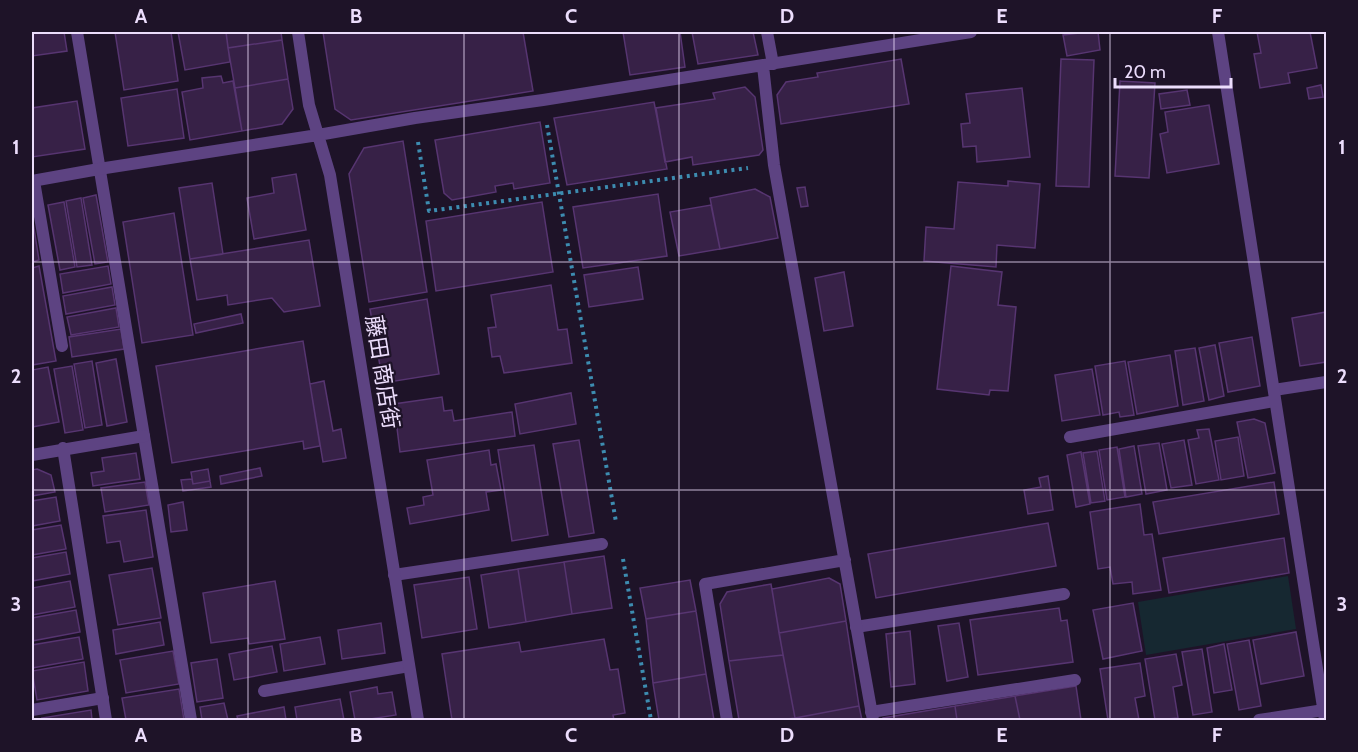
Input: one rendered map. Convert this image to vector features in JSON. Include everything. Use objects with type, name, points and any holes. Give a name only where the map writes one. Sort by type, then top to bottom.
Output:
[{"type":"street","points":[[77,32],[191,720]]},
{"type":"street","name":"藤田 商店街","points":[[298,32],[309,105],[330,174],[417,720]]},
{"type":"street","points":[[767,32],[774,165],[872,716],[1075,680]]},
{"type":"street","points":[[62,345],[33,181],[415,118],[971,32]]},
{"type":"street","points":[[1218,32],[1325,715],[1259,720]]},
{"type":"street","points":[[1070,437],[1275,396],[1326,382]]},
{"type":"street","points":[[32,454],[144,436]]},
{"type":"street","points":[[63,448],[106,720]]},
{"type":"street","points":[[394,576],[602,544]]},
{"type":"street","points":[[727,720],[705,584],[845,560]]},
{"type":"street","points":[[856,627],[1064,594]]},
{"type":"street","points":[[264,691],[409,666]]},
{"type":"street","points":[[32,710],[103,698]]},
{"type":"path","points":[[543,100],[616,522]]},
{"type":"path","points":[[415,118],[429,211],[774,165]]},
{"type":"path","points":[[622,557],[651,720]]},
{"type":"shaded area","points":[[1288,576],[1296,629],[1146,655],[1138,602]]},
{"type":"building","points":[[32,32],[64,32],[67,51],[32,56]]},
{"type":"building","points":[[115,32],[171,32],[178,81],[124,90]]},
{"type":"building","points":[[178,32],[226,32],[230,62],[185,70]]},
{"type":"building","points":[[226,32],[281,32],[282,40],[228,48]]},
{"type":"building","points":[[323,32],[523,32],[533,91],[351,120],[335,109]]},
{"type":"building","points":[[623,32],[680,32],[685,67],[630,75]]},
{"type":"building","points":[[692,32],[753,32],[758,55],[698,64]]},
{"type":"building","points":[[1098,32],[1100,50],[1067,56],[1063,35]]},
{"type":"building","points":[[1257,32],[1310,32],[1317,68],[1288,73],[1290,83],[1260,88],[1254,54],[1261,53]]},
{"type":"building","points":[[282,40],[288,79],[235,88],[228,48]]},
{"type":"building","points":[[901,59],[909,104],[781,124],[777,95],[786,82],[818,77],[817,73]]},
{"type":"building","points":[[1061,59],[1094,60],[1089,187],[1056,186]]},
{"type":"building","points":[[221,76],[223,83],[233,81],[242,131],[190,140],[182,92],[203,88],[202,78]]},
{"type":"building","points":[[288,79],[293,109],[282,124],[242,131],[235,88]]},
{"type":"building","points":[[1120,81],[1155,83],[1149,178],[1115,176]]},
{"type":"building","points":[[1321,85],[1323,97],[1309,99],[1307,88]]},
{"type":"building","points":[[745,87],[755,97],[763,150],[759,155],[693,165],[692,157],[665,162],[656,108],[715,99],[713,93]]},
{"type":"building","points":[[1022,88],[1030,157],[977,162],[976,146],[963,147],[961,124],[970,123],[966,94]]},
{"type":"building","points":[[177,89],[184,138],[128,146],[121,98]]},
{"type":"building","points":[[1187,90],[1190,105],[1161,109],[1159,94]]},
{"type":"building","points":[[77,101],[85,149],[32,157],[32,108]]},
{"type":"building","points":[[654,102],[667,169],[567,185],[554,118]]},
{"type":"building","points":[[1209,105],[1219,164],[1167,173],[1160,134],[1168,132],[1165,112]]},
{"type":"building","points":[[540,122],[550,183],[514,189],[513,183],[495,186],[496,192],[452,200],[444,193],[435,140]]},
{"type":"building","points":[[403,141],[427,292],[369,302],[349,174],[364,148]]},
{"type":"building","points":[[296,174],[306,230],[254,239],[247,198],[274,193],[272,178]]},
{"type":"building","points":[[1008,181],[1040,184],[1035,248],[997,245],[996,267],[924,261],[926,227],[954,229],[958,182],[1008,186]]},
{"type":"building","points":[[212,183],[223,254],[190,259],[179,188]]},
{"type":"building","points":[[805,187],[808,206],[801,207],[797,188]]},
{"type":"building","points":[[755,189],[770,197],[778,238],[720,249],[710,198]]},
{"type":"building","points":[[658,194],[667,256],[583,268],[573,207]]},
{"type":"building","points":[[96,195],[108,262],[95,264],[83,198]]},
{"type":"building","points":[[81,198],[92,265],[77,267],[66,201]]},
{"type":"building","points":[[64,202],[75,267],[60,270],[48,205]]},
{"type":"building","points":[[542,202],[553,272],[436,291],[426,221]]},
{"type":"building","points":[[711,205],[720,249],[679,256],[670,212]]},
{"type":"building","points":[[174,213],[193,335],[142,343],[123,222]]},
{"type":"building","points":[[32,216],[39,260],[32,262]]},
{"type":"building","points":[[309,240],[320,306],[284,312],[272,298],[228,305],[227,295],[197,300],[190,259]]},
{"type":"building","points":[[39,266],[56,361],[32,365],[32,268]]},
{"type":"building","points":[[108,266],[111,284],[63,293],[60,274]]},
{"type":"building","points":[[951,266],[1002,272],[998,305],[1016,307],[1008,391],[990,390],[989,395],[937,389]]},
{"type":"building","points":[[638,267],[643,299],[589,307],[584,275]]},
{"type":"building","points":[[844,272],[853,326],[824,331],[815,278]]},
{"type":"building","points":[[551,285],[558,330],[567,329],[572,363],[504,373],[500,356],[492,357],[488,328],[496,327],[491,295]]},
{"type":"building","points":[[112,287],[115,305],[66,314],[63,296]]},
{"type":"building","points":[[427,299],[439,374],[383,383],[370,309]]},
{"type":"building","points":[[116,308],[119,327],[71,335],[67,317]]},
{"type":"building","points":[[1326,312],[1326,362],[1300,366],[1292,318]]},
{"type":"building","points":[[241,314],[243,323],[196,333],[194,324]]},
{"type":"building","points":[[121,329],[124,349],[72,357],[69,337]]},
{"type":"building","points":[[1252,337],[1260,386],[1228,392],[1219,343]]},
{"type":"building","points":[[303,341],[320,446],[304,449],[303,441],[172,463],[156,366]]},
{"type":"building","points":[[1215,345],[1224,396],[1209,400],[1199,348]]},
{"type":"building","points":[[1195,348],[1204,401],[1183,405],[1175,351]]},
{"type":"building","points":[[1170,355],[1178,406],[1137,414],[1128,362]]},
{"type":"building","points":[[116,359],[127,422],[107,426],[96,363]]},
{"type":"building","points":[[92,361],[102,425],[85,428],[74,364]]},
{"type":"building","points":[[1125,361],[1134,415],[1120,417],[1119,412],[1103,415],[1095,366]]},
{"type":"building","points":[[72,366],[83,430],[65,433],[54,369]]},
{"type":"building","points":[[48,367],[59,422],[32,427],[32,370]]},
{"type":"building","points":[[1092,369],[1100,415],[1062,421],[1055,375]]},
{"type":"building","points":[[324,381],[333,431],[341,429],[346,458],[323,462],[310,384]]},
{"type":"building","points":[[571,393],[576,424],[520,434],[515,404]]},
{"type":"building","points":[[442,397],[444,411],[452,410],[454,421],[512,412],[515,436],[400,452],[394,404]]},
{"type":"building","points":[[1254,419],[1265,423],[1275,473],[1248,478],[1237,422]]},
{"type":"building","points":[[1209,429],[1219,480],[1196,484],[1188,440],[1199,438],[1197,430]]},
{"type":"building","points":[[1238,437],[1244,476],[1221,480],[1215,441]]},
{"type":"building","points":[[579,440],[594,533],[569,537],[553,444]]},
{"type":"building","points":[[1184,440],[1192,485],[1171,488],[1162,444]]},
{"type":"building","points":[[1159,443],[1167,490],[1146,494],[1138,446]]},
{"type":"building","points":[[534,445],[548,535],[512,541],[498,450]]},
{"type":"building","points":[[1134,446],[1142,494],[1126,497],[1119,449]]},
{"type":"building","points":[[1117,447],[1125,497],[1107,500],[1099,450]]},
{"type":"building","points":[[489,450],[491,465],[496,464],[501,490],[486,492],[489,510],[410,524],[407,508],[424,505],[423,497],[433,495],[427,460]]},
{"type":"building","points":[[1097,451],[1105,501],[1091,503],[1083,453]]},
{"type":"building","points":[[1081,452],[1090,504],[1076,507],[1067,455]]},
{"type":"building","points":[[136,453],[140,479],[93,486],[91,473],[104,471],[102,458]]},
{"type":"building","points":[[260,468],[262,476],[221,484],[220,476]]},
{"type":"building","points":[[37,469],[51,475],[55,492],[32,496],[32,470]]},
{"type":"building","points":[[208,469],[210,481],[193,484],[191,472]]},
{"type":"building","points":[[1048,476],[1053,510],[1028,514],[1024,490],[1041,487],[1039,478]]},
{"type":"building","points":[[192,479],[193,484],[210,481],[211,487],[183,491],[181,480]]},
{"type":"building","points":[[145,482],[149,505],[105,512],[101,488]]},
{"type":"building","points":[[1274,482],[1279,514],[1159,534],[1153,502]]},
{"type":"building","points":[[56,497],[60,521],[32,526],[32,501]]},
{"type":"building","points":[[183,502],[187,530],[171,532],[168,505]]},
{"type":"building","points":[[1140,504],[1144,535],[1152,534],[1161,590],[1133,594],[1132,582],[1113,584],[1110,567],[1098,569],[1090,512]]},
{"type":"building","points":[[146,510],[153,557],[124,562],[120,541],[107,543],[103,516]]},
{"type":"building","points":[[1048,523],[1056,566],[876,598],[868,554]]},
{"type":"building","points":[[61,525],[66,549],[32,555],[32,530]]},
{"type":"building","points":[[1284,538],[1289,573],[1169,593],[1163,558]]},
{"type":"building","points":[[66,552],[70,574],[32,581],[32,558]]},
{"type":"building","points":[[604,556],[612,608],[572,614],[564,562]]},
{"type":"building","points":[[564,562],[572,614],[526,622],[518,569]]},
{"type":"building","points":[[152,568],[161,618],[118,625],[109,575]]},
{"type":"building","points":[[518,569],[526,622],[489,628],[481,575]]},
{"type":"building","points":[[469,577],[477,629],[422,638],[414,585]]},
{"type":"building","points":[[829,578],[840,584],[846,621],[779,633],[772,589]]},
{"type":"building","points":[[690,580],[696,611],[646,619],[640,588]]},
{"type":"building","points":[[70,581],[75,607],[32,615],[32,588]]},
{"type":"building","points":[[275,581],[285,639],[249,644],[248,638],[211,643],[203,593]]},
{"type":"building","points":[[771,584],[783,655],[729,661],[720,604],[727,592]]},
{"type":"building","points":[[1133,603],[1142,651],[1103,659],[1093,610]]},
{"type":"building","points":[[1059,608],[1061,621],[1067,620],[1073,662],[978,675],[970,620]]},
{"type":"building","points":[[76,610],[80,632],[32,641],[32,618]]},
{"type":"building","points":[[696,611],[706,674],[653,683],[646,619]]},
{"type":"building","points":[[846,621],[859,706],[795,718],[779,633]]},
{"type":"building","points":[[160,622],[164,645],[116,654],[113,630]]},
{"type":"building","points":[[381,623],[385,653],[342,659],[338,630]]},
{"type":"building","points":[[959,623],[968,677],[947,681],[938,626]]},
{"type":"building","points":[[910,631],[915,684],[891,687],[886,634]]},
{"type":"building","points":[[1296,632],[1304,676],[1261,684],[1253,640]]},
{"type":"building","points":[[79,637],[83,659],[32,668],[32,645]]},
{"type":"building","points":[[320,637],[325,664],[284,671],[280,644]]},
{"type":"building","points":[[604,639],[610,670],[618,669],[625,713],[613,715],[614,720],[452,720],[442,654],[519,642],[521,652]]},
{"type":"building","points":[[1249,640],[1261,706],[1239,710],[1227,644]]},
{"type":"building","points":[[1224,644],[1232,690],[1214,693],[1207,648]]},
{"type":"building","points":[[272,646],[277,672],[234,680],[229,654]]},
{"type":"building","points":[[1202,649],[1212,712],[1193,715],[1182,652]]},
{"type":"building","points":[[173,651],[179,684],[126,693],[120,660]]},
{"type":"building","points":[[1176,654],[1182,685],[1173,687],[1178,718],[1155,720],[1145,659]]},
{"type":"building","points":[[783,655],[795,718],[739,720],[729,661]]},
{"type":"building","points":[[217,659],[223,698],[197,702],[191,663]]},
{"type":"building","points":[[84,662],[88,691],[37,700],[32,671]]},
{"type":"building","points":[[1140,663],[1145,696],[1135,698],[1139,720],[1108,720],[1100,669]]},
{"type":"building","points":[[706,674],[714,720],[659,720],[653,683]]},
{"type":"building","points":[[1076,686],[1081,720],[1020,720],[1015,696]]},
{"type":"building","points":[[377,687],[378,694],[392,692],[396,715],[355,720],[350,692]]},
{"type":"building","points":[[179,689],[184,720],[126,720],[122,698]]},
{"type":"building","points":[[1015,696],[1020,720],[957,720],[955,706]]},
{"type":"building","points":[[340,699],[344,720],[297,720],[295,707]]},
{"type":"building","points":[[224,703],[228,720],[202,720],[200,707]]},
{"type":"building","points":[[859,706],[862,720],[795,720],[795,718]]},
{"type":"building","points":[[955,706],[957,720],[883,720],[883,718]]},
{"type":"building","points":[[284,707],[286,720],[238,720],[237,716]]},
{"type":"building","points":[[91,710],[92,720],[43,720],[42,718]]}]
